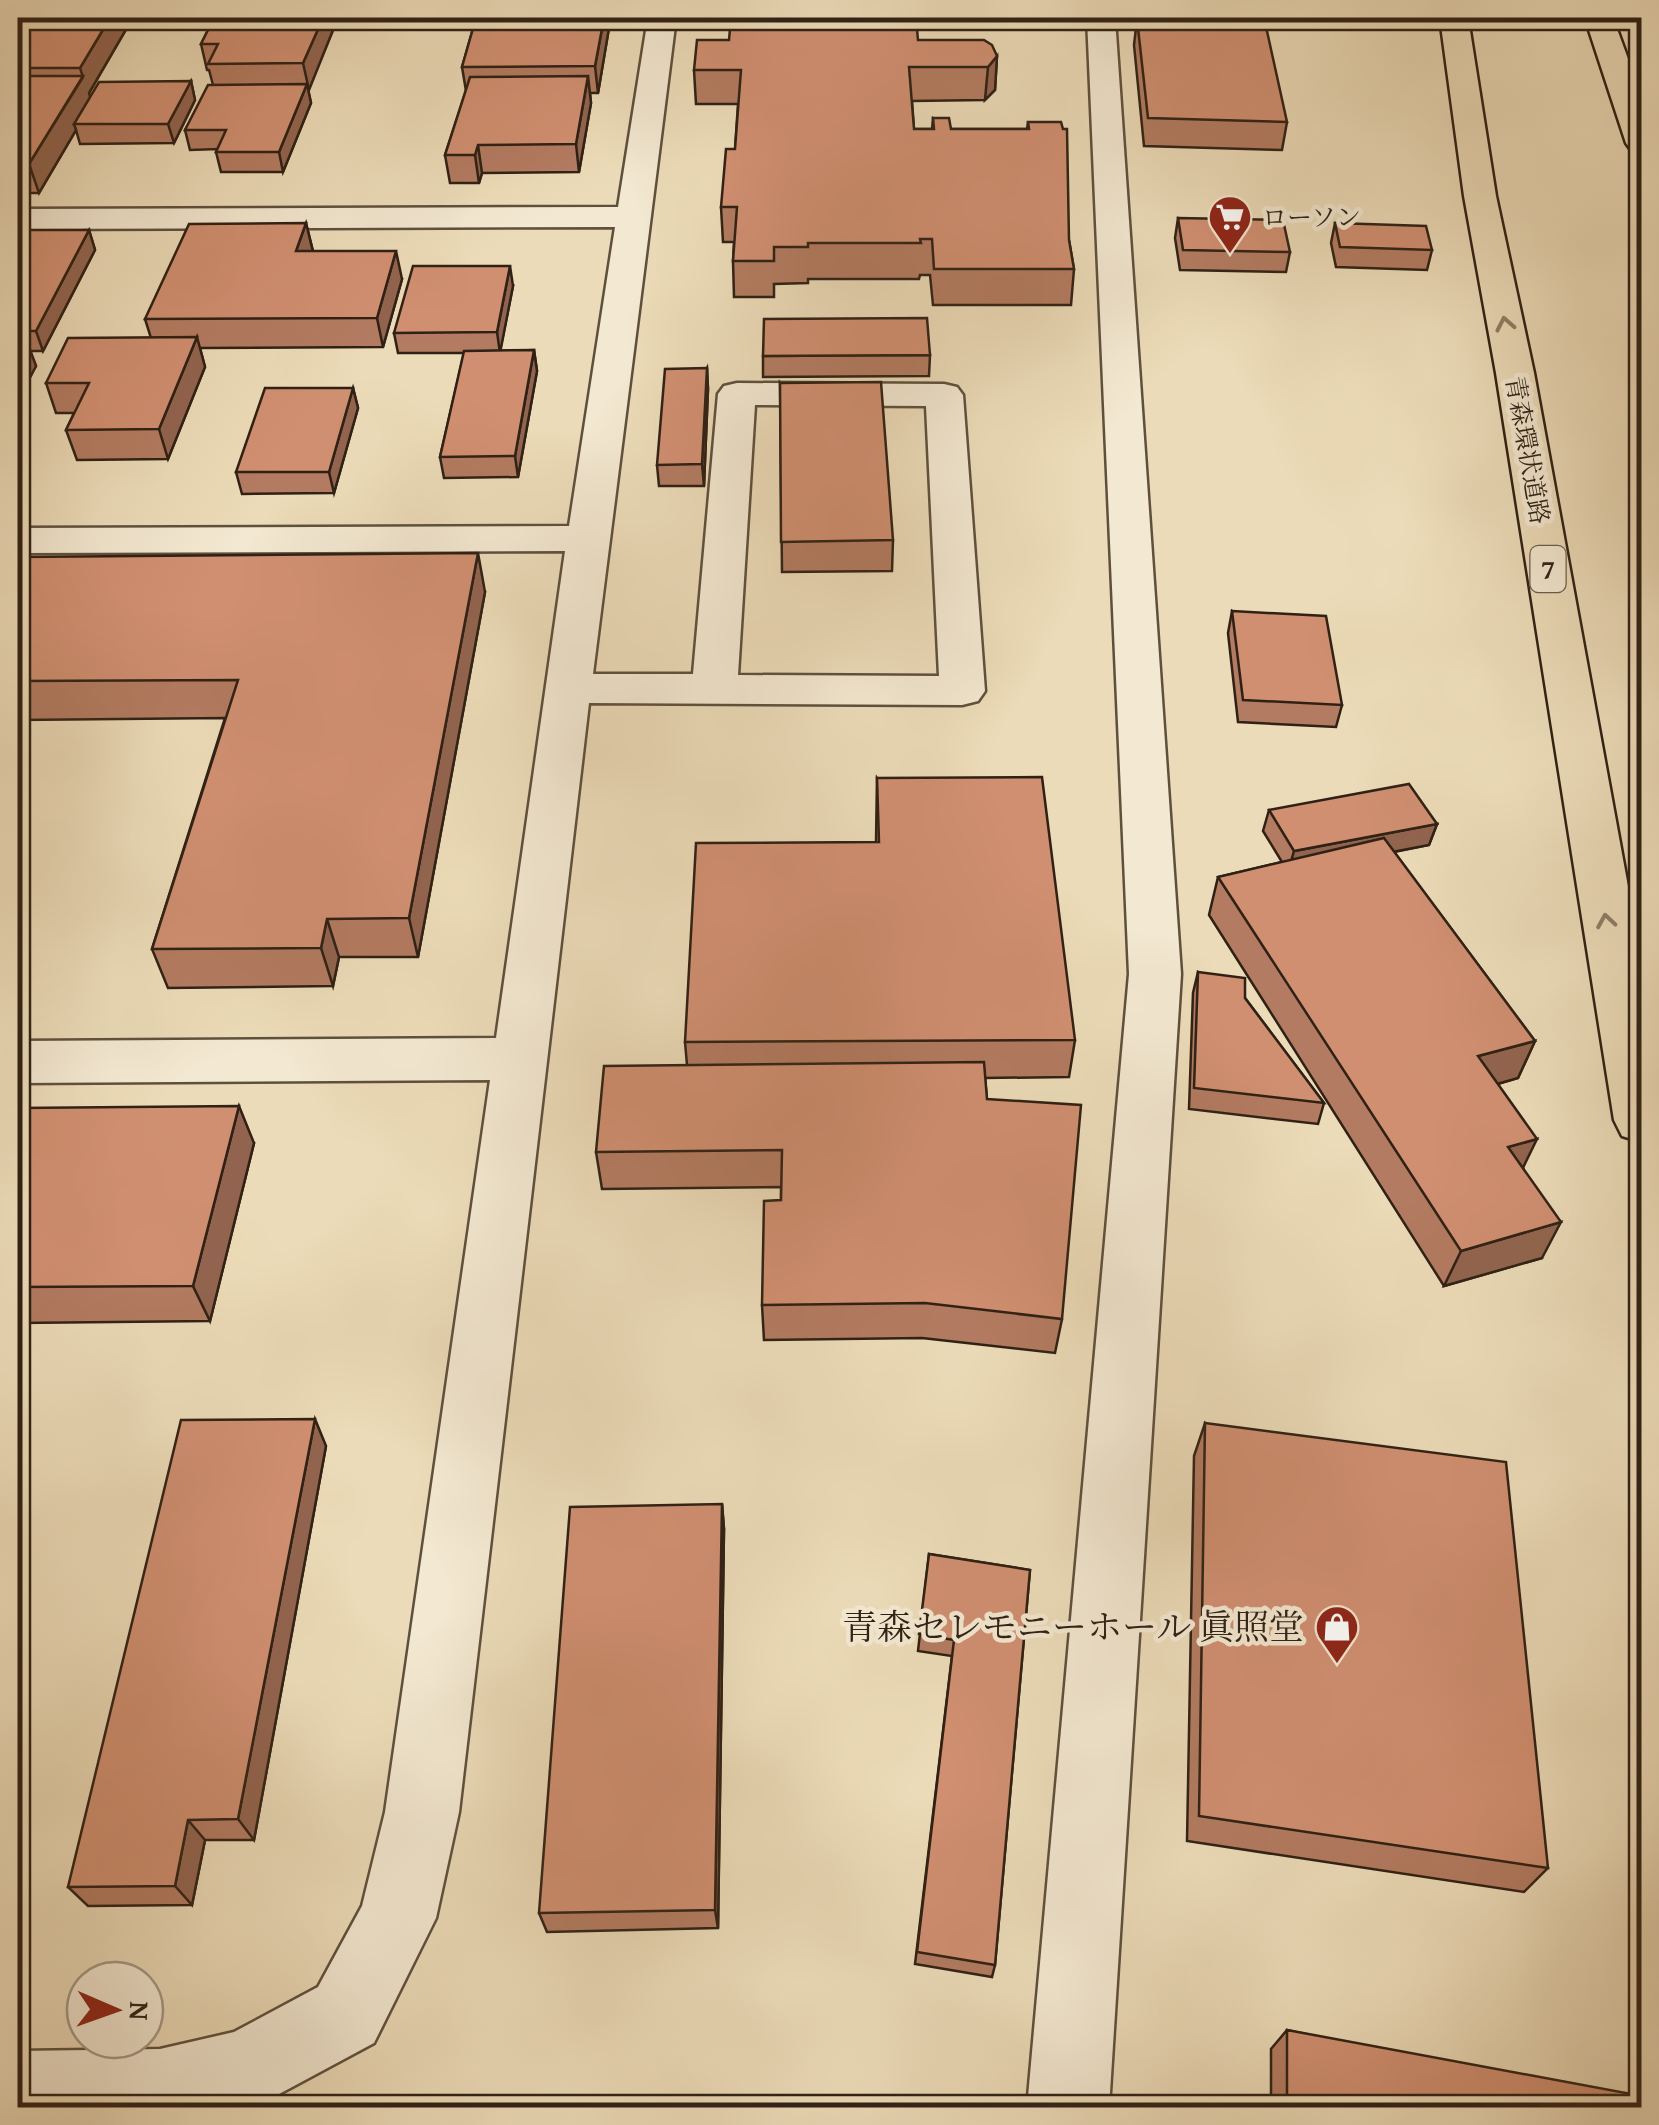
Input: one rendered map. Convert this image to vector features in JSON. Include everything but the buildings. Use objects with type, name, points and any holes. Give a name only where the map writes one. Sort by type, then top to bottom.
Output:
[{"type":"highway","name":"青森環状道路","points":[[1454,18],[1480,196],[1515,373],[1642,1120]]},
{"type":"highway","points":[[1599,18],[1642,144]]},
{"type":"street","points":[[18,2091],[160,2090],[246,2070],[346,2015],[398,1918],[422,1812],[588,538],[662,18]]},
{"type":"street","points":[[1068,2108],[1155,974],[1096,129],[1101,18]]},
{"type":"street","points":[[18,219],[631,217]]},
{"type":"street","points":[[569,688],[714,689],[962,690],[944,395],[737,394],[714,689]]},
{"type":"street","points":[[18,540],[588,538]]},
{"type":"street","points":[[18,1062],[522,1059]]},
{"type":"place","name":"ローソン","points":[[1230,255]]},
{"type":"place","name":"青森セレモニーホール 眞照堂","points":[[1337,1665]]}]
